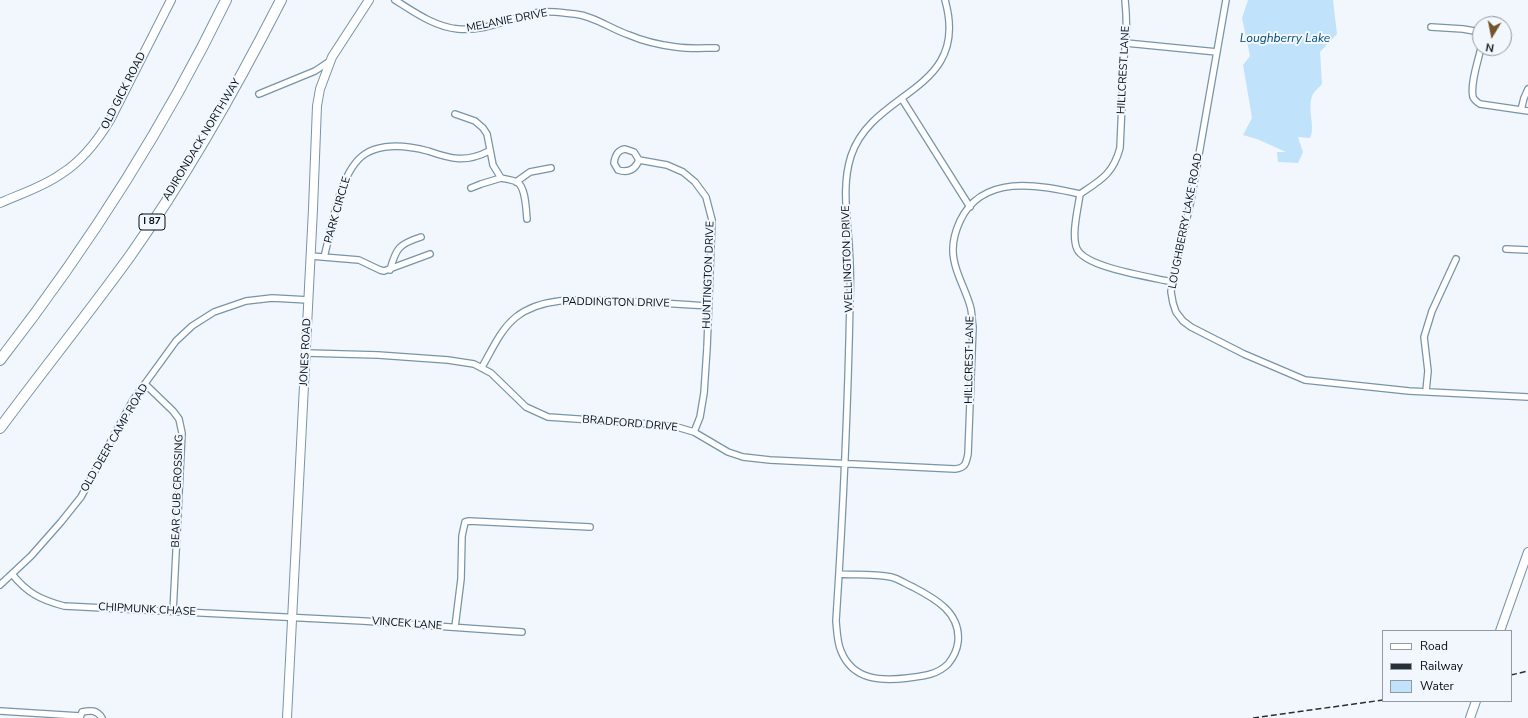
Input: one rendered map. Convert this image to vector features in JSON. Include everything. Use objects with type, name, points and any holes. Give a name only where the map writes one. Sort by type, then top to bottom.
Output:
[{"type":"highway","points":[[0,360],[29,323],[88,240],[131,173],[191,69],[226,0]]},
{"type":"highway","name":"ADIRONDACK NORTHWAY","points":[[0,428],[75,331],[112,280],[176,186],[252,55],[281,0]]},
{"type":"street","name":"OLD GICK ROAD","points":[[0,203],[61,175],[91,147],[101,135],[110,120],[171,0]]},
{"type":"street","name":"JONES ROAD","points":[[287,718],[309,300],[317,106],[320,88],[330,61],[369,0]]},
{"type":"street","name":"MELANIE DRIVE","points":[[395,0],[436,24],[457,29],[487,27],[525,16],[552,12],[577,14],[596,20],[628,35],[654,43],[676,47],[716,48]]},
{"type":"street","name":"WELLINGTON DRIVE","points":[[839,574],[850,298],[846,178],[851,156],[860,137],[870,124],[934,72],[945,53],[949,24],[945,0]]},
{"type":"street","name":"HILLCREST LANE","points":[[965,466],[968,454],[973,327],[972,315],[955,267],[952,247],[956,230],[962,216],[975,201],[983,195],[998,189],[1009,187],[1049,187],[1080,194],[1101,180],[1109,172],[1117,161],[1120,148],[1127,15],[1125,0]]},
{"type":"street","name":"LOUGHBERRY LAKE ROAD","points":[[1226,0],[1191,200],[1172,282],[1171,292],[1176,312],[1183,321],[1191,327],[1244,354],[1295,377],[1319,382],[1426,392],[1528,397]]},
{"type":"street","points":[[1431,27],[1472,31]]},
{"type":"street","points":[[1126,43],[1217,52]]},
{"type":"street","points":[[1479,56],[1474,83],[1473,96],[1475,100],[1480,104],[1528,110]]},
{"type":"street","points":[[259,94],[315,71],[330,61]]},
{"type":"street","points":[[1521,110],[1528,89]]},
{"type":"street","points":[[902,99],[970,207]]},
{"type":"street","points":[[455,114],[481,124],[487,134],[489,151],[495,171],[501,178]]},
{"type":"street","name":"PARK CIRCLE","points":[[324,257],[343,185],[354,164],[364,154],[377,149],[392,146],[415,147],[451,158],[464,159],[477,157],[489,151]]},
{"type":"street","points":[[621,150],[630,150],[634,152],[638,160],[637,165],[631,171],[627,172],[618,170],[614,164],[616,154],[621,150]]},
{"type":"street","name":"HUNTINGTON DRIVE","points":[[638,160],[649,161],[675,168],[695,182],[706,198],[712,220],[704,393],[700,417],[694,432]]},
{"type":"street","points":[[516,182],[530,172],[551,168]]},
{"type":"street","points":[[471,188],[501,178],[516,182],[521,186],[526,205],[527,219]]},
{"type":"street","points":[[1080,194],[1075,240],[1079,252],[1089,260],[1104,266],[1172,282]]},
{"type":"street","points":[[390,270],[395,252],[400,246],[408,241],[421,237]]},
{"type":"street","points":[[1506,248],[1528,250]]},
{"type":"street","points":[[310,256],[359,260],[380,270],[390,270],[430,254]]},
{"type":"street","points":[[1426,392],[1428,371],[1424,337],[1432,311],[1456,259]]},
{"type":"street","name":"OLD DEER CAMP ROAD","points":[[0,585],[41,545],[81,497],[134,400],[176,341],[192,326],[214,312],[246,301],[258,299],[309,300]]},
{"type":"street","name":"PADDINGTON DRIVE","points":[[482,367],[506,328],[522,313],[543,304],[562,300],[587,300],[708,306]]},
{"type":"street","name":"BRADFORD DRIVE","points":[[306,353],[464,362],[482,367],[491,373],[526,407],[548,417],[650,424],[677,428],[694,432],[728,452],[743,457],[770,460],[955,469],[965,466]]},
{"type":"street","name":"BEAR CUB CROSSING","points":[[145,384],[173,410],[179,419],[182,433],[173,612]]},
{"type":"street","points":[[455,627],[461,579],[462,536],[465,522],[503,522],[590,527]]},
{"type":"street","points":[[1500,630],[1528,552]]},
{"type":"street","name":"CHIPMUNK CHASE","points":[[12,574],[21,586],[34,595],[64,606],[292,618]]},
{"type":"street","points":[[839,574],[892,578],[921,592],[947,608],[956,622],[958,638],[957,647],[948,664],[934,674],[889,680],[870,677],[851,666],[841,651],[838,642],[836,621],[839,574]]},
{"type":"street","name":"VINCEK LANE","points":[[292,618],[363,621],[522,632]]},
{"type":"street","points":[[1470,718],[1476,702]]},
{"type":"street","points":[[0,711],[80,717],[82,712],[93,710],[102,718]]},
{"type":"water","name":"Loughberry Lake","points":[[1248,0],[1333,0],[1337,34],[1320,52],[1322,84],[1311,99],[1312,133],[1310,138],[1298,137],[1303,152],[1298,163],[1278,162],[1277,152],[1286,152],[1257,139],[1243,135],[1252,118],[1243,65],[1250,56],[1242,18]]},
{"type":"railway","points":[[1512,675],[1528,671]]},
{"type":"railway","points":[[1253,718],[1382,700]]}]
